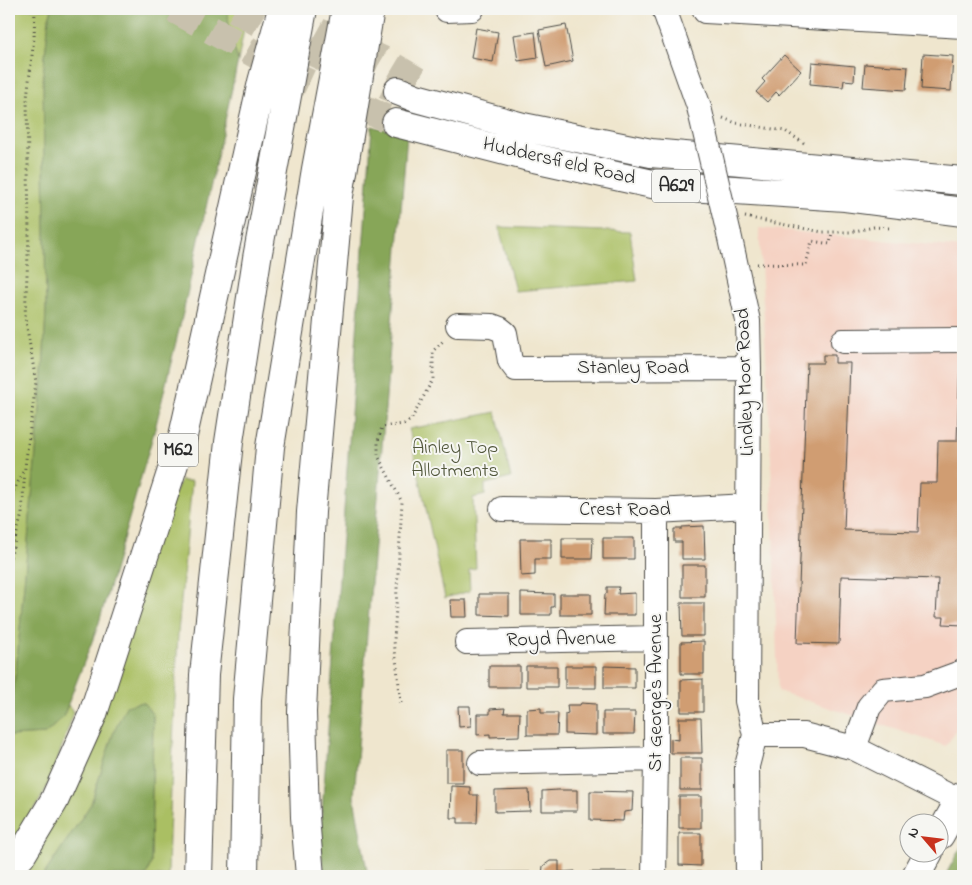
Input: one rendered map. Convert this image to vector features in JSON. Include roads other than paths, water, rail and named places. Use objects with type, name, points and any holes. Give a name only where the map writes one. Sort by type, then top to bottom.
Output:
[{"type":"main road","name":"M62","points":[[9,868],[21,856],[54,801],[93,714],[183,436],[262,82],[282,9]]},
{"type":"main road","name":"M62","points":[[198,876],[204,675],[228,442],[257,258],[303,9]]},
{"type":"main road","points":[[244,876],[247,699],[270,446],[316,169],[346,9]]},
{"type":"main road","points":[[310,876],[305,817],[302,712],[311,512],[339,196],[370,9]]},
{"type":"main road","name":"Huddersfield Road","points":[[410,87],[416,98],[523,127],[651,153],[957,181]]},
{"type":"main road","name":"Huddersfield Road","points":[[396,123],[525,156],[657,185],[845,197],[963,212]]},
{"type":"main road","points":[[950,818],[961,799]]},
{"type":"main road","points":[[916,876],[924,862]]},
{"type":"street","points":[[447,9],[472,9]]},
{"type":"street","name":"Lindley Moor Road","points":[[664,9],[699,107],[748,321],[750,368],[747,701],[755,735],[747,766],[748,876]]},
{"type":"street","points":[[706,11],[963,26]]},
{"type":"street","name":"Stanley Road","points":[[458,325],[500,328],[505,333],[510,362],[516,369],[750,368]]},
{"type":"street","points":[[843,341],[963,340]]},
{"type":"street","name":"Crest Road","points":[[502,509],[656,511],[748,506]]},
{"type":"street","name":"St George's Avenue","points":[[654,876],[656,511]]},
{"type":"street","name":"Royd Avenue","points":[[467,642],[656,638]]},
{"type":"street","points":[[854,748],[868,706],[882,690],[925,686],[963,672]]},
{"type":"street","points":[[755,735],[804,736],[854,748],[961,799]]},
{"type":"street","points":[[479,762],[656,759]]},
{"type":"tunnel","points":[[174,9],[298,78],[396,123]]},
{"type":"tunnel","points":[[235,9],[299,46],[398,91]]},
{"type":"tunnel","points":[[281,11],[319,32],[381,59],[421,83]]},
{"type":"park label","name":"Ainley Top Allotments","points":[[455,460]]}]
